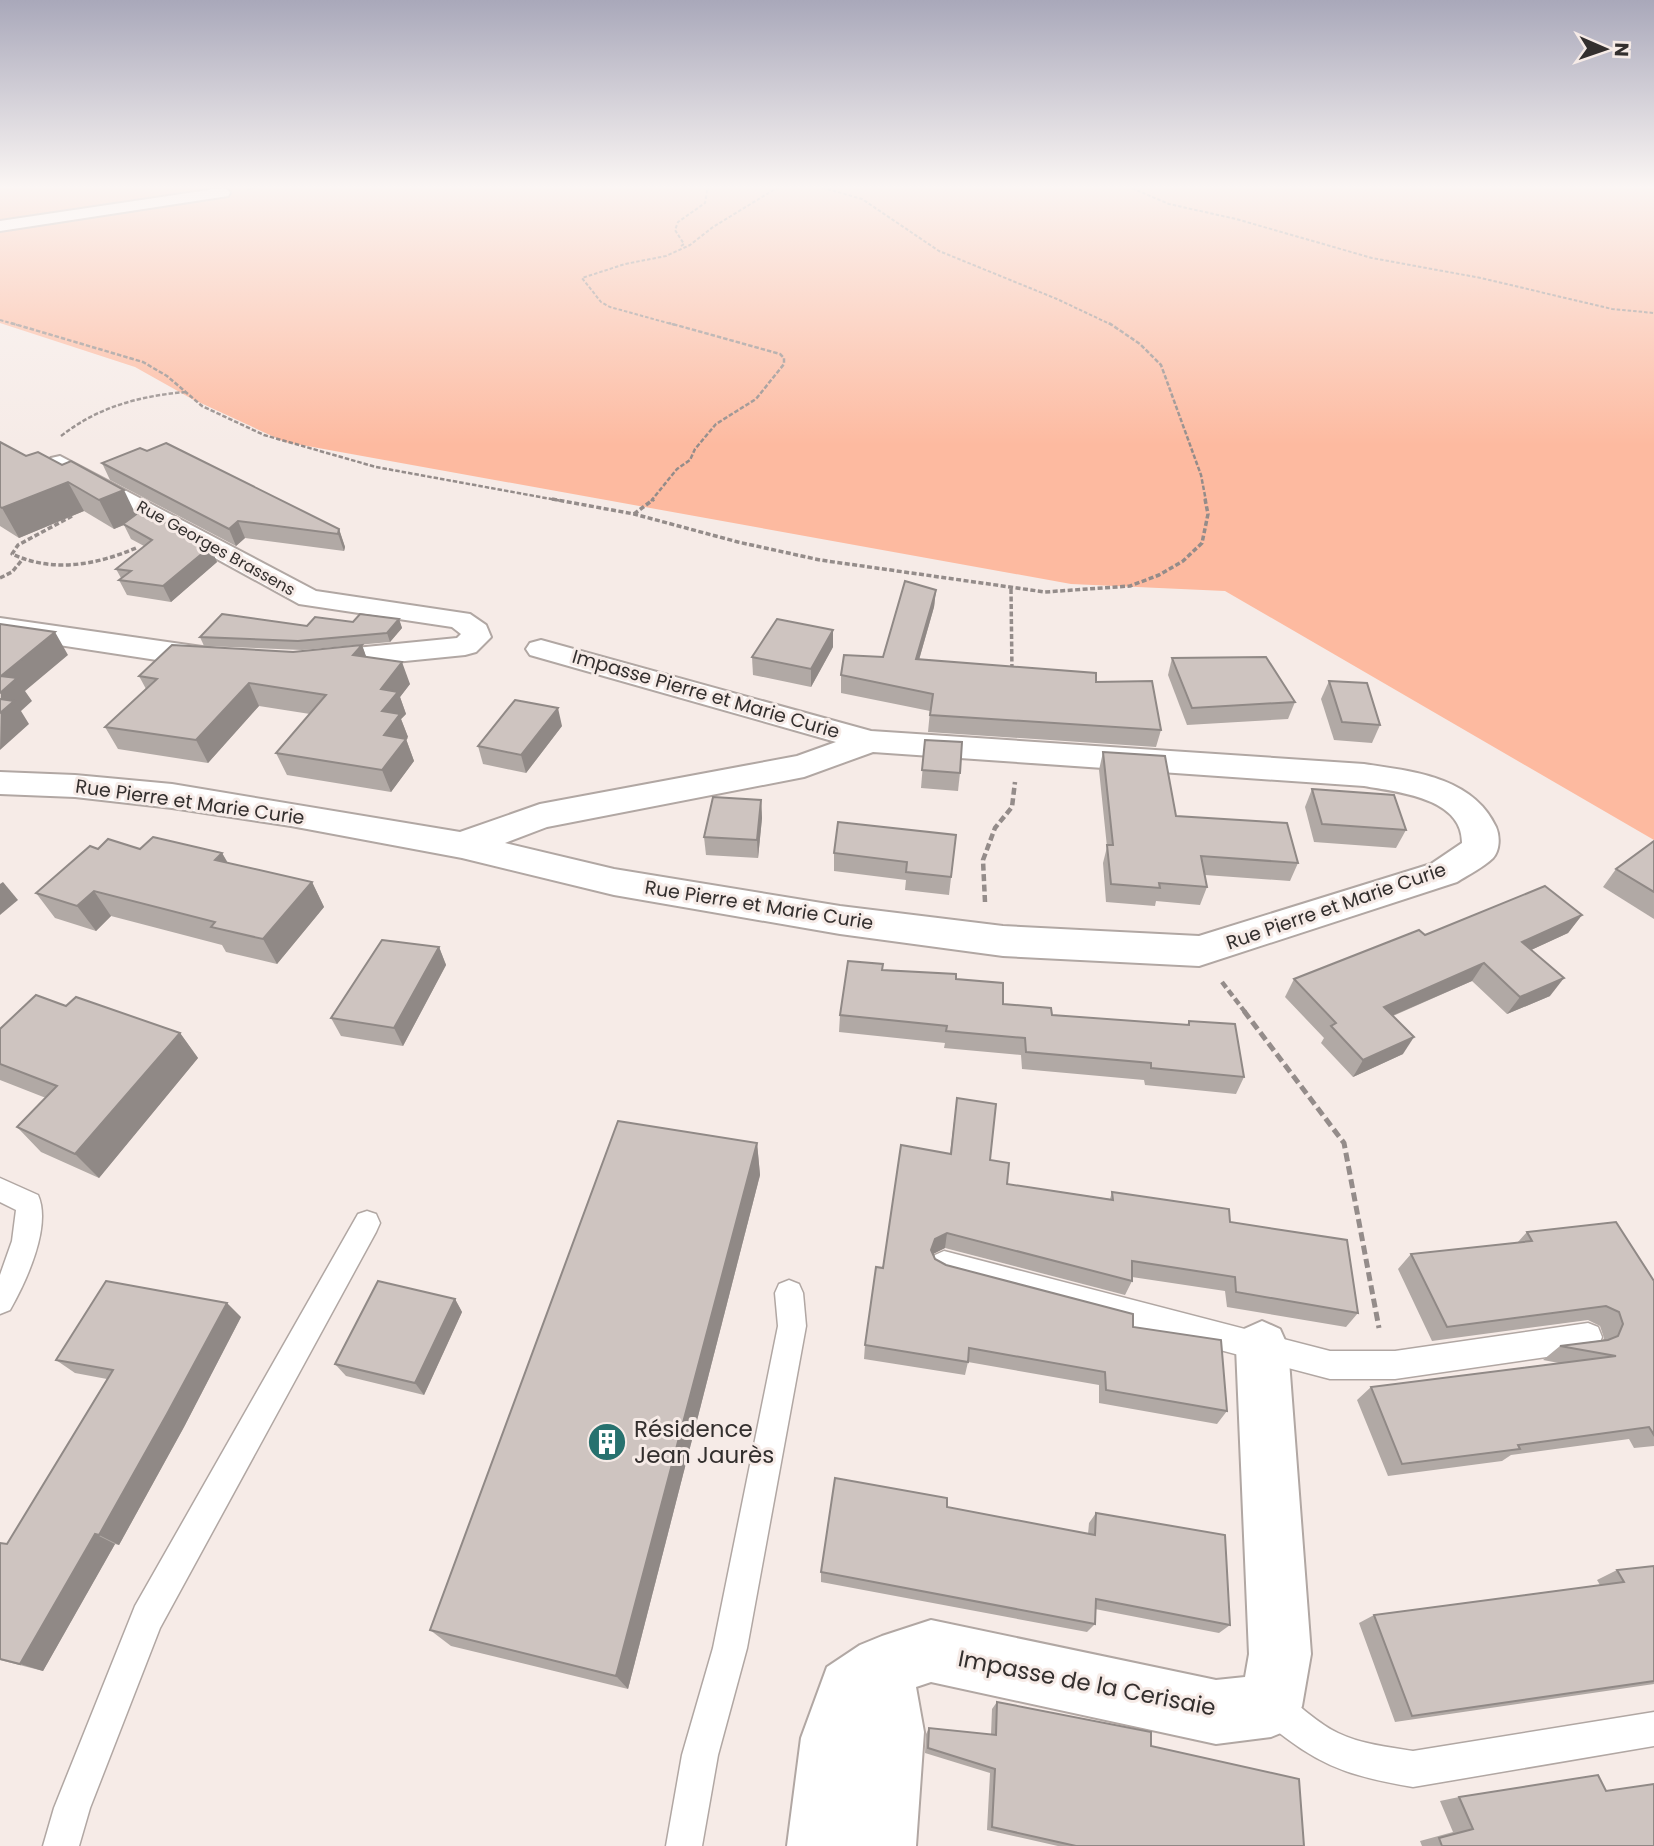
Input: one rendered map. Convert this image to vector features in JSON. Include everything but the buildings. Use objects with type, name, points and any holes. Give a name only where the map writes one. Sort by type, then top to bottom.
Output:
[{"type":"street","name":"Rue Georges Brassens","points":[[60,463],[309,598],[460,620],[476,632],[476,637],[465,646],[289,661]]},
{"type":"street","points":[[0,627],[196,657],[249,660]]},
{"type":"street","name":"Impasse Pierre et Marie Curie","points":[[541,649],[870,741]]},
{"type":"street","name":"Rue Pierre et Marie Curie","points":[[4,787],[75,786],[172,796],[462,845],[614,882],[840,920],[1003,941],[1199,951],[1444,873],[1480,849],[1479,830],[1469,810],[1425,786],[1364,775],[870,741],[804,766],[540,816],[462,845]]},
{"type":"street","points":[[1262,1347],[1280,1654],[1271,1706]]},
{"type":"street","name":"Impasse de la Cerisaie","points":[[821,1846],[833,1738],[849,1689],[883,1667],[931,1651],[1216,1712],[1271,1706]]},
{"type":"street","points":[[882,1846],[892,1732],[883,1667]]},
{"type":"lane","points":[[0,1190],[29,1203],[29,1221],[17,1268],[0,1301]]},
{"type":"lane","points":[[61,1846],[72,1808],[147,1618],[367,1223]]},
{"type":"lane","points":[[944,1264],[1331,1365],[1395,1364],[1588,1337]]},
{"type":"lane","points":[[684,1846],[700,1755],[730,1648],[792,1326],[789,1293]]},
{"type":"lane","points":[[1271,1706],[1327,1747],[1376,1763],[1413,1769],[1654,1729]]},
{"type":"path","points":[[600,272],[582,278],[601,302],[610,307],[780,354],[785,358],[773,381],[756,399],[716,424],[695,449],[690,460],[677,469],[656,498],[634,514]]},
{"type":"path","points":[[0,320],[143,362],[167,376],[202,406],[264,435],[354,461],[440,480],[634,514],[738,542],[820,559],[960,582],[1045,592],[1082,592],[1130,586],[1159,575],[1183,561],[1202,543],[1208,514],[1192,444],[1161,365],[1149,350],[1097,316],[989,272]]},
{"type":"path","points":[[1449,272],[1612,309],[1654,313]]},
{"type":"path","points":[[60,463],[45,450],[74,425],[126,401],[157,393],[186,392]]},
{"type":"path","points":[[72,516],[18,545],[12,554],[22,559],[49,564],[93,562],[119,556],[136,548]]},
{"type":"path","points":[[0,578],[12,572],[22,559]]},
{"type":"path","points":[[1199,951],[1344,1143],[1380,1331],[1395,1364]]},
{"type":"shaded area","points":[[0,272],[1654,272],[1654,840],[1225,591],[1071,584],[285,442],[192,399],[135,367],[0,323]]},
{"type":"place","name":"Résidence Jean Jaurès","points":[[607,1442]]}]
